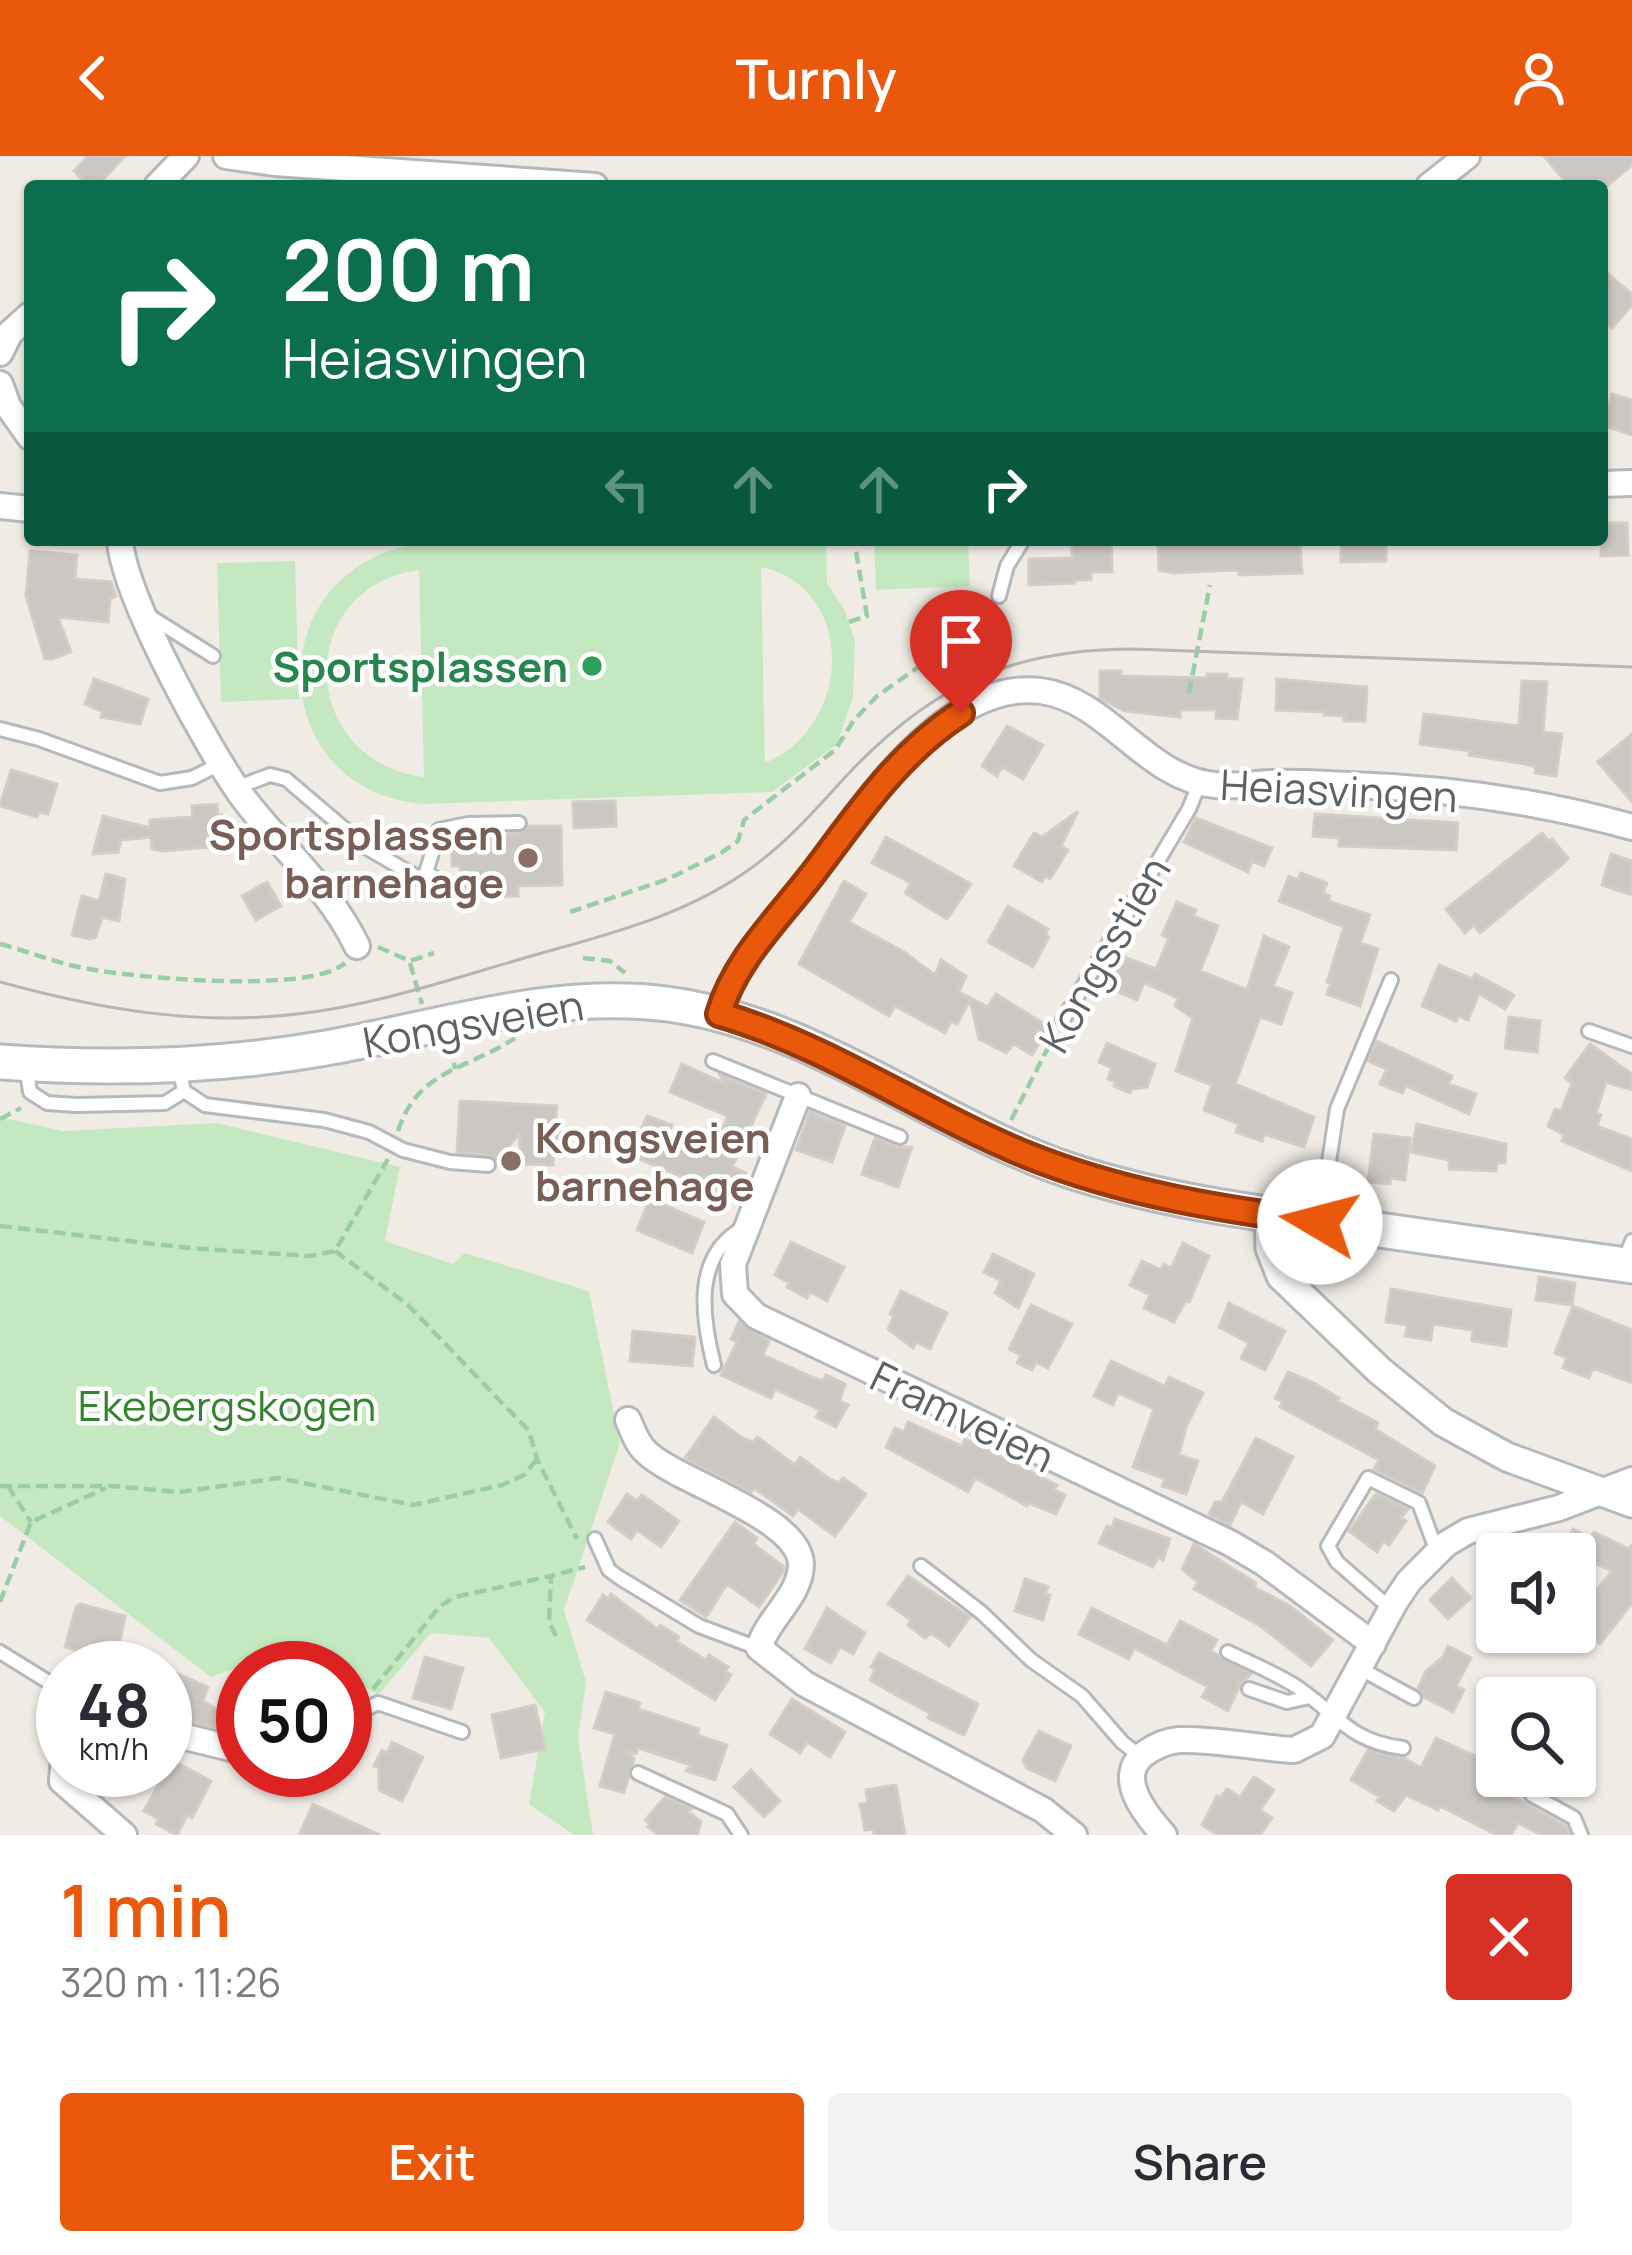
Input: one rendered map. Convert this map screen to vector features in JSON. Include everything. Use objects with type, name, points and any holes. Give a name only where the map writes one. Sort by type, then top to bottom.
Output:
[{"type":"main road","name":"Kongsveien","points":[[13,1063],[181,1078],[545,1004],[635,1000],[719,1014],[803,1044],[969,1130],[1046,1162],[1160,1196],[1320,1222],[1629,1258]]},
{"type":"street","points":[[163,180],[186,156]]},
{"type":"street","points":[[226,156],[512,180]]},
{"type":"street","points":[[1436,180],[1466,156]]},
{"type":"street","points":[[0,384],[24,429]]},
{"type":"street","points":[[120,546],[145,614],[221,764],[340,912],[357,946]]},
{"type":"street","name":"Heiasvingen","points":[[719,1014],[737,971],[884,778],[916,746],[961,713],[1018,691],[1055,694],[1076,703],[1177,773],[1200,782],[1427,790],[1586,815],[1632,827]]},
{"type":"street","name":"Framveien","points":[[798,1096],[746,1226],[732,1281],[735,1294],[756,1316],[1230,1543],[1373,1644]]},
{"type":"street","points":[[1269,1215],[1270,1248],[1281,1276],[1420,1405],[1507,1457],[1623,1492]]},
{"type":"street","points":[[628,1420],[640,1444],[660,1464],[759,1516],[799,1554],[799,1577],[763,1635],[760,1648],[805,1684],[1043,1810],[1074,1835]]},
{"type":"street","points":[[1164,1835],[1131,1781],[1132,1769],[1141,1757],[1175,1740],[1294,1750],[1322,1736],[1391,1609],[1437,1552],[1468,1531],[1623,1492]]},
{"type":"street","points":[[80,1797],[124,1835]]},
{"type":"lane","points":[[999,596],[1019,546]]},
{"type":"lane","points":[[145,614],[213,656]]},
{"type":"lane","points":[[0,729],[160,783],[192,778],[221,764]]},
{"type":"lane","points":[[236,788],[270,775],[286,779],[384,860],[412,876],[427,873],[457,892]]},
{"type":"lane","name":"Kongsstien","points":[[1063,1020],[1189,809],[1200,782]]},
{"type":"lane","points":[[427,873],[439,830],[519,823]]},
{"type":"lane","points":[[1320,1222],[1337,1109],[1391,980]]},
{"type":"lane","points":[[1589,1031],[1632,1046]]},
{"type":"lane","points":[[713,1061],[900,1137]]},
{"type":"lane","points":[[13,1063],[35,1097],[47,1102],[165,1102],[181,1078],[205,1105],[352,1126],[393,1147],[450,1162],[488,1165]]},
{"type":"lane","points":[[714,1365],[701,1302],[717,1253],[725,1240],[746,1226]]},
{"type":"lane","points":[[1391,1609],[1337,1562],[1328,1546],[1368,1478],[1419,1503],[1437,1552]]},
{"type":"lane","points":[[595,1539],[609,1570],[620,1578],[699,1626],[760,1648]]},
{"type":"lane","points":[[921,1566],[982,1613],[1031,1660],[1090,1702],[1122,1742],[1141,1757]]},
{"type":"lane","points":[[0,1652],[36,1674]]},
{"type":"lane","points":[[1228,1652],[1293,1684],[1334,1720],[1367,1740],[1403,1748]]},
{"type":"lane","points":[[1359,1668],[1414,1698]]},
{"type":"lane","points":[[1249,1689],[1287,1702],[1310,1697]]},
{"type":"lane","points":[[372,1706],[378,1703],[462,1732]]},
{"type":"lane","points":[[638,1773],[727,1814],[741,1835]]},
{"type":"lane","points":[[1536,1797],[1574,1819],[1581,1835]]},
{"type":"path","points":[[849,622],[866,616],[855,546]]},
{"type":"path","points":[[1189,693],[1210,585]]},
{"type":"path","points":[[570,912],[668,879],[738,841],[740,824],[836,751],[854,720],[878,696],[960,638],[983,630],[988,605],[999,596]]},
{"type":"path","points":[[0,944],[65,964],[138,976],[283,980],[341,968],[357,946],[382,947],[410,961],[434,953]]},
{"type":"path","points":[[583,958],[598,957],[615,964],[629,980],[635,1000]]},
{"type":"path","points":[[410,961],[423,1010]]},
{"type":"path","name":"Kongsstien","points":[[1009,1126],[1063,1020]]},
{"type":"path","points":[[335,1251],[383,1171],[410,1100],[429,1083],[520,1034]]},
{"type":"path","points":[[450,1042],[455,1069]]},
{"type":"path","points":[[0,1119],[35,1097]]},
{"type":"path","points":[[0,1226],[189,1248],[310,1256],[335,1251],[407,1304],[529,1431],[537,1459],[581,1547]]},
{"type":"path","points":[[4,1486],[111,1486],[180,1492],[278,1478],[413,1504],[502,1485],[524,1475],[537,1459]]},
{"type":"path","points":[[4,1486],[31,1522]]},
{"type":"path","points":[[0,1603],[31,1522],[111,1486]]},
{"type":"path","points":[[372,1690],[437,1608],[454,1597],[584,1567]]},
{"type":"path","points":[[550,1576],[549,1622],[556,1636]]},
{"type":"path","points":[[427,1603],[437,1608]]},
{"type":"green space","name":"Sportsplassen","points":[[416,546],[826,546],[827,583],[845,611],[855,641],[853,697],[837,744],[772,792],[423,804],[369,789],[331,759],[308,719],[300,674],[309,629],[333,588],[372,558]],"holes":[[[761,567],[793,580],[815,602],[828,629],[832,660],[828,691],[815,721],[794,745],[765,763]],[[419,570],[424,777],[382,764],[352,741],[334,709],[327,675],[332,640],[348,608],[377,584]]]},
{"type":"green space","points":[[874,546],[968,546],[970,586],[876,590]]},
{"type":"green space","points":[[295,561],[299,699],[221,702],[217,563]]},
{"type":"green space","name":"Ekebergskogen","points":[[0,1117],[63,1131],[217,1123],[400,1167],[385,1241],[453,1264],[465,1253],[589,1291],[620,1443],[564,1610],[586,1682],[578,1737],[593,1835],[574,1835],[529,1804],[545,1712],[489,1638],[431,1633],[378,1695],[372,1691],[372,1641],[216,1641],[216,1675],[211,1677],[192,1663],[192,1641],[164,1641],[0,1516]]},
{"type":"building","points":[[88,156],[125,156],[103,180],[83,180],[74,171]]},
{"type":"building","points":[[1544,156],[1632,156],[1632,165],[1608,185],[1608,180],[1564,180]]},
{"type":"building","points":[[1608,274],[1632,294],[1632,305],[1612,328],[1608,324]]},
{"type":"building","points":[[1612,394],[1632,400],[1632,435],[1608,427]]},
{"type":"building","points":[[1608,523],[1627,523],[1628,555],[1601,556],[1601,546],[1608,546]]},
{"type":"building","points":[[1072,546],[1111,546],[1112,572],[1091,572],[1091,580],[1075,583],[1029,585],[1029,559],[1072,558]]},
{"type":"building","points":[[1158,546],[1300,546],[1302,573],[1159,570]]},
{"type":"building","points":[[1341,546],[1386,546],[1386,561],[1341,562]]},
{"type":"building","points":[[30,551],[77,555],[75,579],[111,582],[116,596],[110,599],[108,622],[58,617],[71,652],[52,659],[45,659],[26,596]]},
{"type":"building","points":[[1100,671],[1121,671],[1121,676],[1207,678],[1207,674],[1227,674],[1227,679],[1242,679],[1237,719],[1216,718],[1216,710],[1180,710],[1180,717],[1125,711],[1100,698]]},
{"type":"building","points":[[94,679],[148,699],[140,724],[101,717],[103,712],[85,704]]},
{"type":"building","points":[[1277,679],[1367,687],[1365,721],[1344,721],[1344,716],[1324,712],[1276,710]]},
{"type":"building","points":[[1522,681],[1547,682],[1543,732],[1562,734],[1556,776],[1535,773],[1536,767],[1525,764],[1469,755],[1470,751],[1420,744],[1424,714],[1519,726]]},
{"type":"building","points":[[1007,726],[1043,745],[1023,779],[1002,767],[997,776],[982,766]]},
{"type":"building","points":[[1632,734],[1632,802],[1598,762]]},
{"type":"building","points":[[11,770],[57,784],[48,814],[39,812],[37,817],[0,806]]},
{"type":"building","points":[[615,801],[616,826],[574,828],[573,802]]},
{"type":"building","points":[[217,804],[218,815],[222,815],[221,846],[163,851],[152,849],[151,837],[121,840],[118,852],[93,854],[103,816],[150,828],[150,820],[193,817],[192,806]]},
{"type":"building","points":[[1078,811],[1061,846],[1068,850],[1050,879],[1045,876],[1042,882],[1014,866],[1034,833],[1042,837]]},
{"type":"building","points":[[1315,814],[1458,823],[1456,850],[1339,846],[1339,838],[1313,836]]},
{"type":"building","points":[[1196,818],[1272,848],[1264,866],[1252,861],[1248,872],[1184,842]]},
{"type":"building","points":[[529,826],[561,826],[562,885],[518,886],[518,896],[466,897],[460,866],[452,866],[452,838],[520,833]]},
{"type":"building","points":[[1542,833],[1568,858],[1565,862],[1480,933],[1474,925],[1465,933],[1446,909]]},
{"type":"building","points":[[886,837],[971,884],[947,919],[905,893],[911,883],[872,863]]},
{"type":"building","points":[[1611,854],[1632,861],[1632,895],[1602,885]]},
{"type":"building","points":[[1301,873],[1327,883],[1323,893],[1330,896],[1328,901],[1370,915],[1360,943],[1378,949],[1360,1006],[1327,994],[1344,927],[1279,901],[1289,876],[1298,880]]},
{"type":"building","points":[[106,874],[125,879],[119,921],[102,917],[96,937],[90,939],[72,935],[82,896],[99,901]]},
{"type":"building","points":[[844,881],[866,894],[849,922],[935,975],[941,960],[966,976],[959,992],[988,1007],[996,994],[1049,1027],[1032,1055],[1014,1044],[1006,1053],[979,1039],[970,1000],[957,1024],[951,1021],[945,1033],[895,1006],[889,1016],[799,964]]},
{"type":"building","points":[[267,882],[281,906],[256,920],[242,896]]},
{"type":"building","points":[[1177,902],[1196,910],[1193,916],[1218,926],[1200,971],[1247,990],[1264,936],[1289,947],[1273,986],[1292,993],[1281,1024],[1260,1017],[1235,1084],[1314,1117],[1304,1147],[1264,1134],[1262,1141],[1236,1132],[1239,1124],[1204,1110],[1212,1085],[1176,1071],[1193,1018],[1175,1006],[1178,998],[1144,983],[1137,1000],[1107,987],[1121,956],[1156,969],[1169,938],[1162,935]]},
{"type":"building","points":[[1008,906],[1048,929],[1049,937],[1033,967],[988,942]]},
{"type":"building","points":[[1439,965],[1472,979],[1475,974],[1514,995],[1505,1009],[1479,994],[1468,1020],[1459,1016],[1456,1021],[1422,1006]]},
{"type":"building","points":[[1509,1017],[1540,1021],[1537,1052],[1505,1048]]},
{"type":"building","points":[[1377,1041],[1452,1076],[1449,1084],[1476,1094],[1469,1114],[1406,1086],[1402,1093],[1380,1084],[1387,1069],[1368,1061]]},
{"type":"building","points":[[1107,1043],[1155,1064],[1147,1087],[1130,1093],[1114,1086],[1116,1082],[1108,1079],[1112,1068],[1099,1062]]},
{"type":"building","points":[[1590,1044],[1632,1074],[1632,1090],[1606,1082],[1596,1113],[1601,1115],[1597,1126],[1632,1139],[1632,1171],[1562,1141],[1564,1135],[1548,1126],[1555,1109],[1561,1111],[1572,1083],[1565,1078]]},
{"type":"building","points":[[682,1064],[724,1083],[720,1075],[766,1094],[732,1167],[746,1173],[735,1199],[630,1155],[647,1116],[672,1125],[669,1132],[713,1151],[728,1116],[670,1092]]},
{"type":"building","points":[[460,1101],[557,1106],[555,1127],[560,1128],[560,1145],[554,1144],[553,1165],[521,1164],[519,1134],[497,1161],[489,1155],[457,1152]]},
{"type":"building","points":[[810,1112],[845,1126],[832,1162],[796,1150]]},
{"type":"building","points":[[1417,1124],[1506,1144],[1505,1163],[1497,1163],[1496,1171],[1449,1169],[1449,1160],[1411,1152]]},
{"type":"building","points":[[1374,1134],[1410,1138],[1405,1180],[1368,1182]]},
{"type":"building","points":[[875,1138],[912,1147],[898,1187],[862,1174]]},
{"type":"building","points":[[650,1199],[704,1222],[692,1253],[637,1230]]},
{"type":"building","points":[[791,1242],[844,1267],[827,1301],[810,1292],[807,1298],[775,1275]]},
{"type":"building","points":[[1183,1243],[1209,1256],[1189,1302],[1174,1322],[1144,1308],[1150,1295],[1130,1285],[1142,1261],[1161,1270],[1164,1264],[1171,1268]]},
{"type":"building","points":[[993,1254],[1034,1274],[1018,1308],[995,1293],[1001,1281],[984,1272]]},
{"type":"building","points":[[1539,1277],[1575,1283],[1572,1305],[1536,1300]]},
{"type":"building","points":[[1391,1289],[1511,1310],[1506,1346],[1472,1341],[1473,1330],[1433,1324],[1431,1340],[1405,1336],[1408,1325],[1386,1322]]},
{"type":"building","points":[[901,1291],[947,1313],[930,1349],[916,1342],[913,1348],[888,1329]]},
{"type":"building","points":[[1229,1303],[1285,1331],[1265,1370],[1241,1358],[1249,1343],[1219,1327]]},
{"type":"building","points":[[1031,1305],[1072,1324],[1048,1368],[1036,1362],[1032,1370],[1017,1363],[1021,1355],[1009,1349]]},
{"type":"building","points":[[1573,1306],[1632,1330],[1632,1383],[1593,1368],[1589,1378],[1563,1368],[1567,1358],[1555,1353]]},
{"type":"building","points":[[739,1322],[769,1341],[763,1355],[814,1378],[823,1381],[826,1375],[845,1384],[840,1401],[848,1405],[836,1427],[816,1417],[820,1410],[775,1389],[771,1398],[721,1375],[737,1342],[731,1339]]},
{"type":"building","points":[[633,1331],[695,1337],[692,1366],[630,1361]]},
{"type":"building","points":[[1111,1361],[1165,1386],[1169,1377],[1203,1393],[1179,1455],[1198,1461],[1186,1494],[1162,1486],[1165,1479],[1133,1467],[1154,1409],[1118,1393],[1113,1405],[1094,1396]]},
{"type":"building","points":[[1288,1372],[1339,1398],[1337,1401],[1378,1423],[1375,1429],[1435,1466],[1422,1493],[1374,1469],[1379,1460],[1280,1407],[1283,1402],[1275,1398]]},
{"type":"building","points":[[714,1417],[742,1438],[753,1442],[757,1437],[795,1465],[800,1457],[828,1478],[839,1483],[843,1478],[866,1494],[835,1536],[798,1509],[793,1516],[754,1488],[751,1492],[685,1458]]},
{"type":"building","points":[[908,1422],[962,1446],[965,1439],[1057,1485],[1054,1490],[1065,1495],[1056,1514],[1027,1506],[975,1478],[968,1492],[886,1447],[895,1428],[904,1432]]},
{"type":"building","points":[[1256,1438],[1293,1457],[1263,1514],[1241,1502],[1230,1525],[1209,1514],[1215,1502],[1222,1502]]},
{"type":"building","points":[[627,1494],[637,1501],[642,1495],[679,1521],[661,1547],[637,1530],[631,1539],[608,1522]]},
{"type":"building","points":[[1376,1494],[1408,1509],[1401,1518],[1406,1521],[1389,1545],[1384,1541],[1377,1552],[1349,1531]]},
{"type":"building","points":[[1115,1519],[1170,1539],[1163,1560],[1158,1557],[1153,1567],[1099,1543]]},
{"type":"building","points":[[735,1522],[757,1538],[753,1544],[784,1567],[783,1572],[759,1607],[727,1584],[706,1617],[680,1600]]},
{"type":"building","points":[[1594,1532],[1629,1549],[1632,1545],[1632,1603],[1600,1644],[1596,1641],[1596,1591],[1612,1571],[1596,1564]]},
{"type":"building","points":[[1194,1544],[1333,1640],[1311,1666],[1262,1627],[1194,1589],[1198,1582],[1182,1569]]},
{"type":"building","points":[[908,1576],[970,1617],[949,1646],[931,1633],[925,1638],[908,1625],[911,1620],[888,1604]]},
{"type":"building","points":[[1452,1578],[1471,1598],[1448,1619],[1430,1600]]},
{"type":"building","points":[[1025,1579],[1048,1587],[1043,1620],[1015,1611]]},
{"type":"building","points":[[611,1594],[706,1660],[709,1655],[728,1667],[725,1671],[731,1675],[715,1700],[587,1620],[603,1595],[608,1599]]},
{"type":"building","points":[[80,1604],[125,1616],[120,1641],[67,1641]]},
{"type":"building","points":[[827,1608],[865,1633],[853,1654],[840,1647],[831,1663],[805,1649]]},
{"type":"building","points":[[1092,1608],[1167,1645],[1180,1621],[1217,1640],[1211,1651],[1251,1674],[1228,1711],[1202,1697],[1208,1687],[1134,1648],[1129,1659],[1079,1634]]},
{"type":"building","points":[[1448,1646],[1471,1658],[1456,1686],[1464,1690],[1453,1712],[1424,1697],[1418,1688]]},
{"type":"building","points":[[879,1653],[978,1704],[964,1735],[928,1718],[930,1713],[894,1694],[896,1690],[891,1692],[870,1680]]},
{"type":"building","points":[[425,1657],[463,1668],[451,1709],[413,1698]]},
{"type":"building","points":[[192,1680],[208,1687],[203,1701],[216,1709],[216,1727],[192,1722]]},
{"type":"building","points":[[606,1692],[727,1745],[715,1780],[686,1771],[691,1765],[638,1748],[636,1754],[626,1751],[634,1759],[624,1793],[600,1786],[615,1734],[594,1728]]},
{"type":"building","points":[[792,1699],[845,1732],[830,1757],[807,1742],[800,1753],[770,1734]]},
{"type":"building","points":[[535,1705],[545,1749],[501,1758],[492,1715]]},
{"type":"building","points":[[1039,1731],[1071,1746],[1055,1781],[1027,1768],[1023,1760]]},
{"type":"building","points":[[1436,1738],[1476,1756],[1476,1797],[1514,1797],[1566,1826],[1570,1835],[1542,1835],[1518,1823],[1511,1835],[1497,1835],[1440,1806],[1438,1810],[1406,1795],[1394,1811],[1351,1780],[1368,1750],[1404,1758],[1421,1768]]},
{"type":"building","points":[[392,1742],[423,1757],[402,1801],[379,1790],[379,1768],[374,1766]]},
{"type":"building","points":[[751,1770],[780,1801],[764,1817],[734,1787]]},
{"type":"building","points":[[192,1771],[211,1781],[192,1818],[187,1815],[177,1835],[144,1811],[152,1797],[192,1797]]},
{"type":"building","points":[[1254,1777],[1274,1790],[1260,1810],[1272,1818],[1260,1835],[1218,1835],[1202,1825],[1217,1796],[1227,1789],[1240,1797]]},
{"type":"building","points":[[896,1785],[905,1835],[874,1835],[873,1829],[865,1830],[860,1804],[868,1803],[866,1790]]},
{"type":"building","points":[[665,1797],[691,1809],[688,1811],[701,1822],[697,1835],[658,1835],[648,1827],[645,1820]]},
{"type":"building","points":[[313,1804],[380,1835],[299,1835]]},
{"type":"tram line","points":[[0,982],[147,1013],[221,1018],[297,1014],[387,997],[621,930],[676,910],[754,866],[793,833],[882,741],[945,694],[978,677],[1050,656],[1134,649],[1632,667]]},
{"type":"place","name":"Sportsplassen","points":[[592,666]]},
{"type":"place","name":"Sportsplassen barnehage","points":[[528,858]]},
{"type":"place","name":"Kongsveien barnehage","points":[[511,1161]]},
{"type":"route","points":[[961,713],[936,729],[884,778],[737,971],[719,1014],[814,1049],[969,1130],[1067,1169],[1160,1196],[1320,1222]]}]
